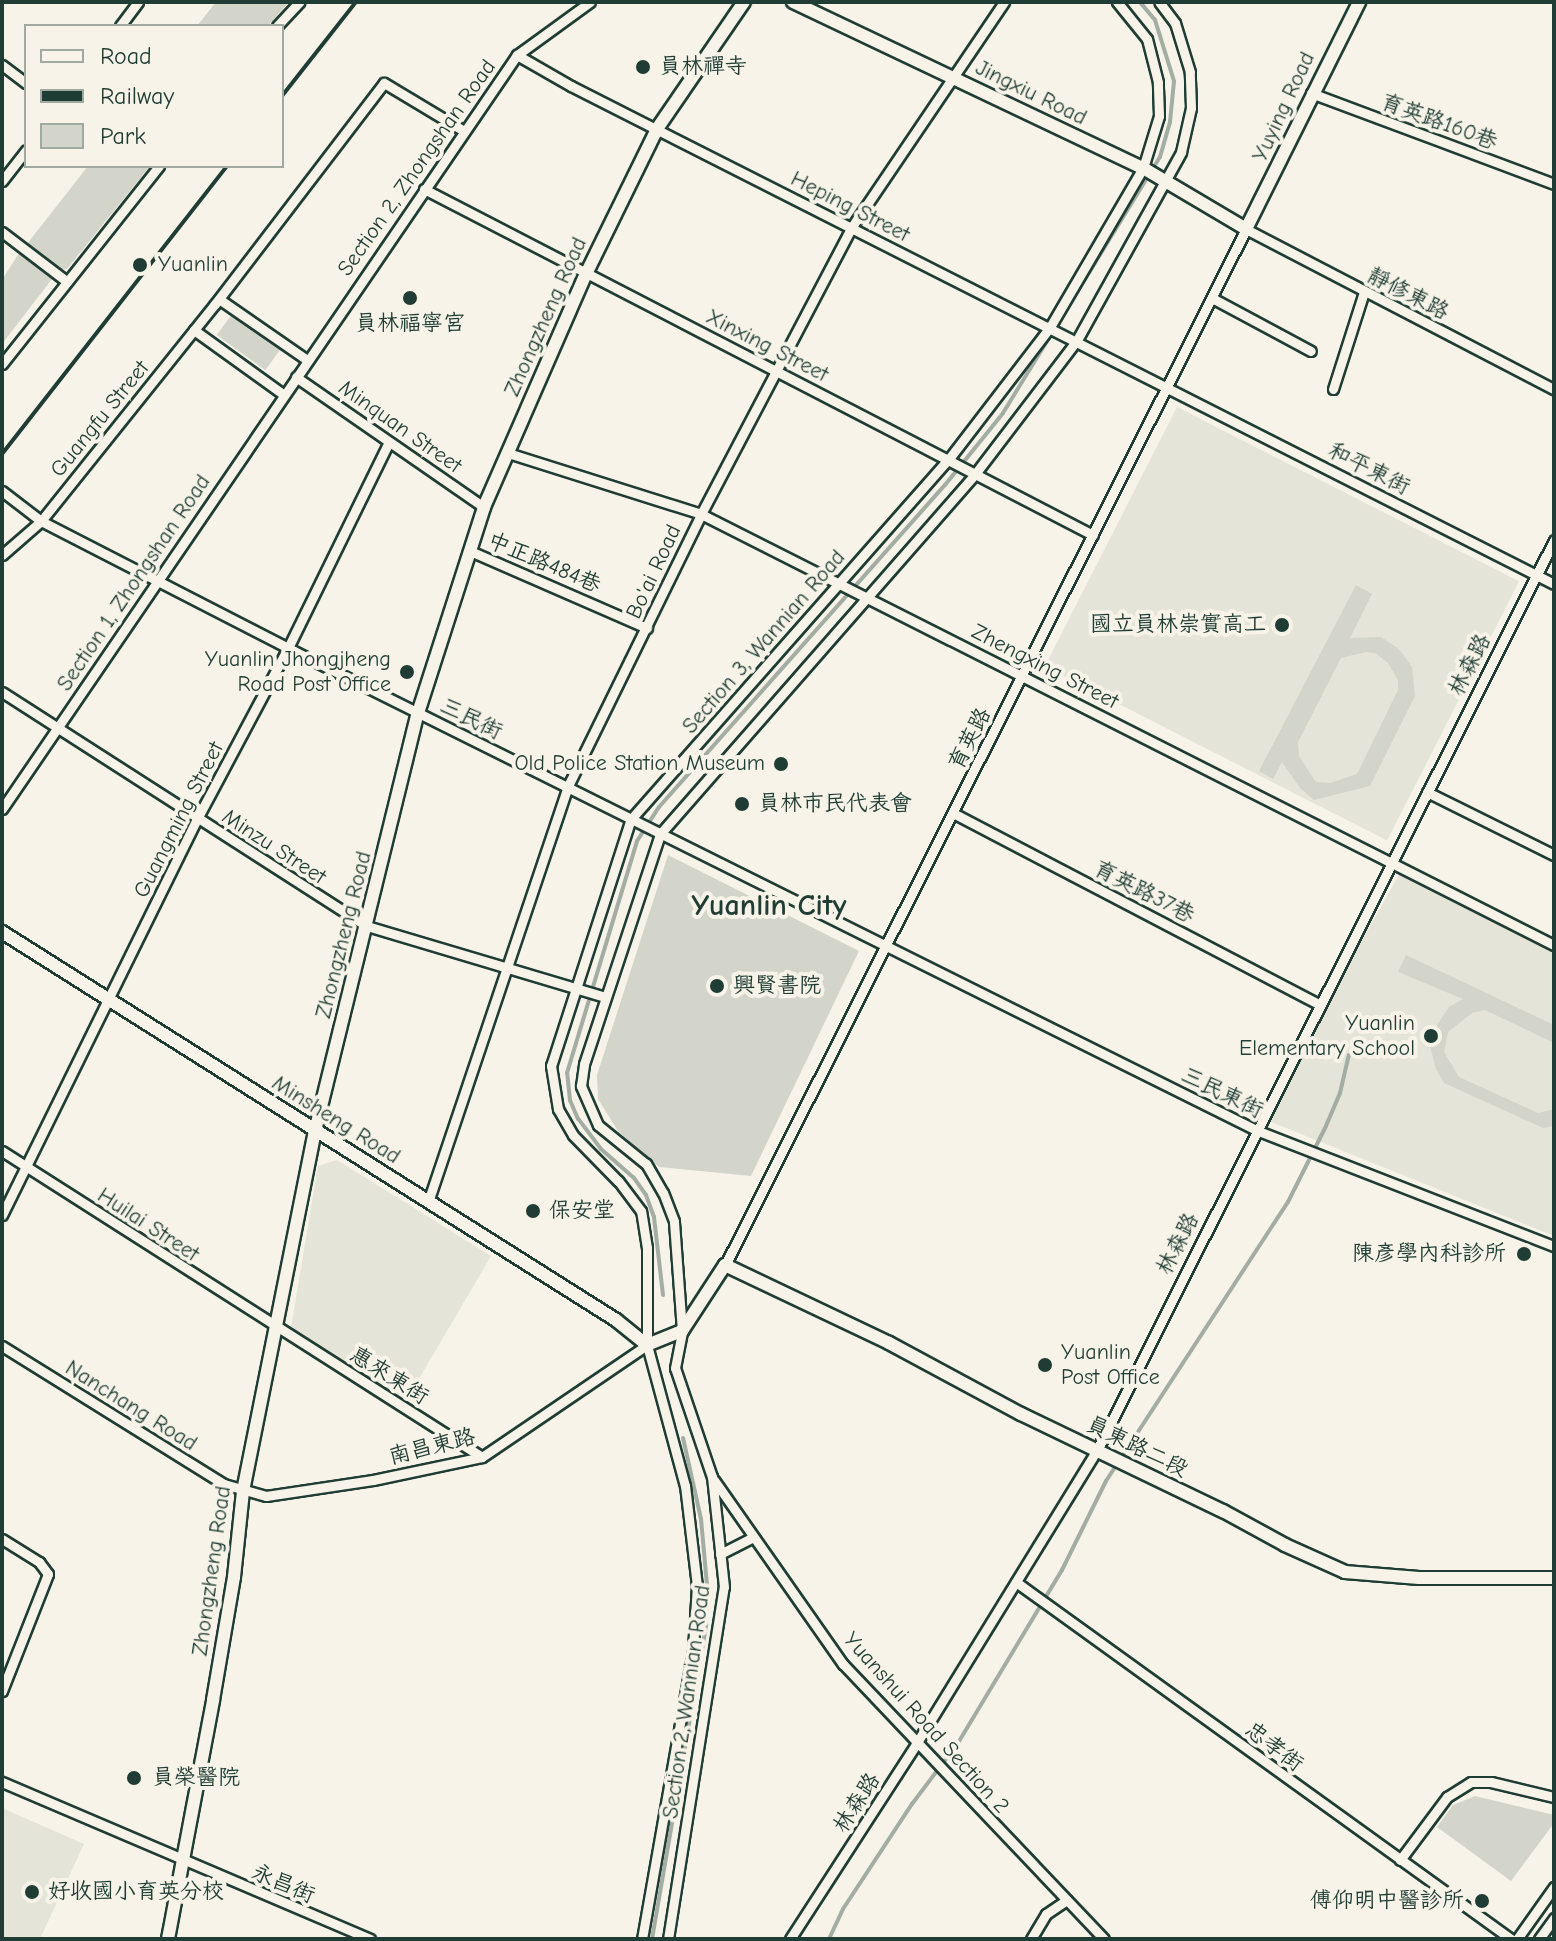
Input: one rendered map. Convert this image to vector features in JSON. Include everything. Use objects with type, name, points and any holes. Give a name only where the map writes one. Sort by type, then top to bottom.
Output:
[{"type":"street","points":[[122,24],[138,2]]},
{"type":"street","points":[[279,24],[299,2]]},
{"type":"street","name":"Section 2, Zhongshan Road","points":[[296,377],[517,55],[590,2]]},
{"type":"street","name":"Zhongzheng Road","points":[[168,1939],[234,1577],[243,1491],[315,1131],[418,713],[484,507],[586,274],[657,129],[744,2]]},
{"type":"street","name":"Jingxiu Road","points":[[793,2],[1143,168],[1246,229]]},
{"type":"street","name":"Bo'ai Road","points":[[428,1202],[568,786],[774,370],[851,228],[1004,2]]},
{"type":"street","name":"Section 3, Wannian Road","points":[[647,1345],[647,1248],[641,1211],[618,1181],[573,1135],[558,1109],[551,1066],[631,819],[948,460],[1050,327],[1143,168],[1159,116],[1158,82],[1147,39],[1117,2]]},
{"type":"street","name":"Section 3, Wannian Road","points":[[682,1331],[674,1221],[663,1193],[646,1164],[598,1125],[581,1086],[605,997],[660,834],[975,474],[1077,340],[1181,152],[1191,108],[1190,72],[1175,23],[1159,2]]},
{"type":"street","name":"Yuying Road","points":[[1246,229],[1275,174],[1311,93],[1359,2]]},
{"type":"street","name":"Heping Street","points":[[517,55],[1168,387]]},
{"type":"street","points":[[2,65],[24,82]]},
{"type":"street","points":[[307,360],[219,299],[384,83],[464,131]]},
{"type":"street","name":"育英路160巷","points":[[1311,93],[1554,184]]},
{"type":"street","points":[[2,181],[24,153]]},
{"type":"street","points":[[2,364],[157,168]]},
{"type":"street","name":"Xinxing Street","points":[[424,189],[1093,535]]},
{"type":"street","name":"靜修東路","points":[[1246,229],[1554,389]]},
{"type":"street","name":"育英路","points":[[725,1265],[1246,229]]},
{"type":"street","points":[[2,232],[66,281]]},
{"type":"street","points":[[1333,389],[1364,292]]},
{"type":"street","points":[[1212,298],[1311,351]]},
{"type":"street","name":"Guangfu Street","points":[[2,555],[41,521],[219,299]]},
{"type":"street","points":[[194,330],[284,395]]},
{"type":"street","name":"Section 1, Zhongshan Road","points":[[2,809],[296,377]]},
{"type":"street","name":"Minquan Street","points":[[296,377],[484,507]]},
{"type":"street","name":"和平東街","points":[[1168,387],[1554,584]]},
{"type":"street","name":"Guangming Street","points":[[2,1215],[197,819],[288,648],[389,442]]},
{"type":"street","name":"Zhengxing Street","points":[[508,453],[701,514],[1554,945]]},
{"type":"street","name":"三民街","points":[[2,491],[41,521],[288,648],[886,945]]},
{"type":"street","name":"林森路","points":[[790,1939],[916,1744],[1097,1450],[1554,540]]},
{"type":"street","name":"中正路484巷","points":[[470,551],[647,628]]},
{"type":"street","name":"Minzu Street","points":[[2,692],[367,926],[605,997]]},
{"type":"street","points":[[1427,792],[1554,855]]},
{"type":"street","name":"育英路37巷","points":[[953,813],[1319,1004]]},
{"type":"street","name":"Minsheng Road","points":[[2,932],[108,1002],[616,1320],[647,1345]]},
{"type":"street","name":"三民東街","points":[[886,945],[1256,1130],[1554,1246]]},
{"type":"street","name":"Huilai Street","points":[[2,1151],[276,1328]]},
{"type":"street","points":[[647,1345],[682,1331],[725,1265]]},
{"type":"street","name":"員東路二段","points":[[725,1265],[875,1336],[1345,1572],[1419,1578],[1554,1578]]},
{"type":"street","name":"惠來東街","points":[[276,1328],[408,1407],[482,1457]]},
{"type":"street","name":"Section 2, Wannian Road","points":[[668,1939],[723,1602],[712,1477],[675,1368],[682,1331]]},
{"type":"street","name":"南昌東路","points":[[243,1491],[266,1496],[373,1480],[482,1457],[647,1345]]},
{"type":"street","name":"Section 2, Wannian Road","points":[[642,1939],[693,1649],[697,1599],[685,1486],[647,1345]]},
{"type":"street","name":"Nanchang Road","points":[[2,1346],[211,1476],[243,1491]]},
{"type":"street","name":"Yuanshui Road Section 2","points":[[712,1477],[843,1664],[1104,1939]]},
{"type":"street","points":[[720,1554],[753,1537]]},
{"type":"street","points":[[2,1539],[39,1562],[48,1574],[2,1691]]},
{"type":"street","name":"忠孝街","points":[[1016,1582],[1514,1939]]},
{"type":"street","points":[[2,1782],[183,1862]]},
{"type":"street","points":[[1400,1860],[1447,1797],[1471,1782],[1491,1782],[1554,1797]]},
{"type":"street","name":"永昌街","points":[[183,1862],[370,1939]]},
{"type":"street","points":[[1514,1939],[1554,1887]]},
{"type":"street","points":[[1031,1939],[1046,1914],[1067,1900]]},
{"type":"street","points":[[1539,1939],[1554,1918]]},
{"type":"shaded area","name":"國立員林崇實高工","points":[[1177,407],[1519,581],[1387,841],[1045,666]]},
{"type":"shaded area","name":"Yuanlin Elementary School","points":[[1399,875],[1554,953],[1554,1236],[1261,1118]]},
{"type":"shaded area","points":[[337,1160],[491,1256],[406,1401],[291,1328],[318,1166]]},
{"type":"shaded area","name":"好收國小育英分校","points":[[2,1808],[84,1844],[40,1939],[2,1939]]},
{"type":"green space","points":[[216,2],[289,2],[270,24],[199,24]]},
{"type":"green space","points":[[86,168],[148,168],[67,269],[57,269],[27,244]]},
{"type":"green space","points":[[19,253],[52,279],[2,344],[2,280]]},
{"type":"green space","points":[[232,314],[281,349],[265,370],[217,335]]},
{"type":"green space","points":[[1356,585],[1372,594],[1350,638],[1381,637],[1399,649],[1412,667],[1415,696],[1370,786],[1314,800],[1300,788],[1282,762],[1273,779],[1259,771]],"holes":[[[1375,653],[1388,663],[1398,680],[1398,690],[1357,774],[1330,783],[1316,782],[1299,756],[1298,742],[1341,658]]]},
{"type":"green space","points":[[668,855],[859,951],[751,1176],[659,1167],[618,1131],[598,1099],[597,1075]]},
{"type":"green space","points":[[1406,955],[1554,1025],[1554,1043],[1485,1010],[1472,1013],[1448,1032],[1444,1052],[1459,1077],[1538,1113],[1554,1109],[1554,1126],[1543,1128],[1444,1083],[1436,1069],[1430,1046],[1432,1033],[1449,1007],[1463,999],[1398,972]]},
{"type":"green space","points":[[1475,1796],[1554,1815],[1554,1823],[1511,1881],[1437,1827],[1453,1805]]},
{"type":"waterway","points":[[663,1295],[654,1217],[646,1195],[634,1178],[601,1149],[578,1119],[570,1100],[567,1073],[637,841],[659,807],[945,485],[1003,413],[1160,157],[1170,122],[1174,81],[1155,20],[1140,2]]},
{"type":"waterway","points":[[829,1939],[843,1909],[912,1804],[958,1743],[1062,1570],[1106,1481],[1288,1202],[1340,1093],[1349,1055]]},
{"type":"waterway","points":[[652,1939],[706,1625],[707,1585],[701,1519],[683,1438]]},
{"type":"railway","points":[[284,93],[356,2]]},
{"type":"railway","points":[[2,454],[225,168]]},
{"type":"place","name":"員林禪寺","points":[[643,67]]},
{"type":"place","name":"Yuanlin","points":[[140,265]]},
{"type":"place","name":"員林福寧宮","points":[[410,298]]},
{"type":"place","name":"國立員林崇實高工","points":[[1282,625]]},
{"type":"place","name":"Yuanlin Jhongjheng Road Post Office","points":[[407,672]]},
{"type":"place","name":"Old Police Station Museum","points":[[781,764]]},
{"type":"place","name":"員林市民代表會","points":[[742,804]]},
{"type":"place","name":"興賢書院","points":[[717,986]]},
{"type":"place","name":"Yuanlin Elementary School","points":[[1431,1036]]},
{"type":"place","name":"保安堂","points":[[533,1211]]},
{"type":"place","name":"陳彥學內科診所","points":[[1524,1254]]},
{"type":"place","name":"Yuanlin Post Office","points":[[1045,1365]]},
{"type":"place","name":"員榮醫院","points":[[134,1778]]},
{"type":"place","name":"好收國小育英分校","points":[[32,1892]]},
{"type":"place","name":"傅仰明中醫診所","points":[[1482,1901]]},
{"type":"district","name":"Yuanlin City","points":[[769,906]]}]
